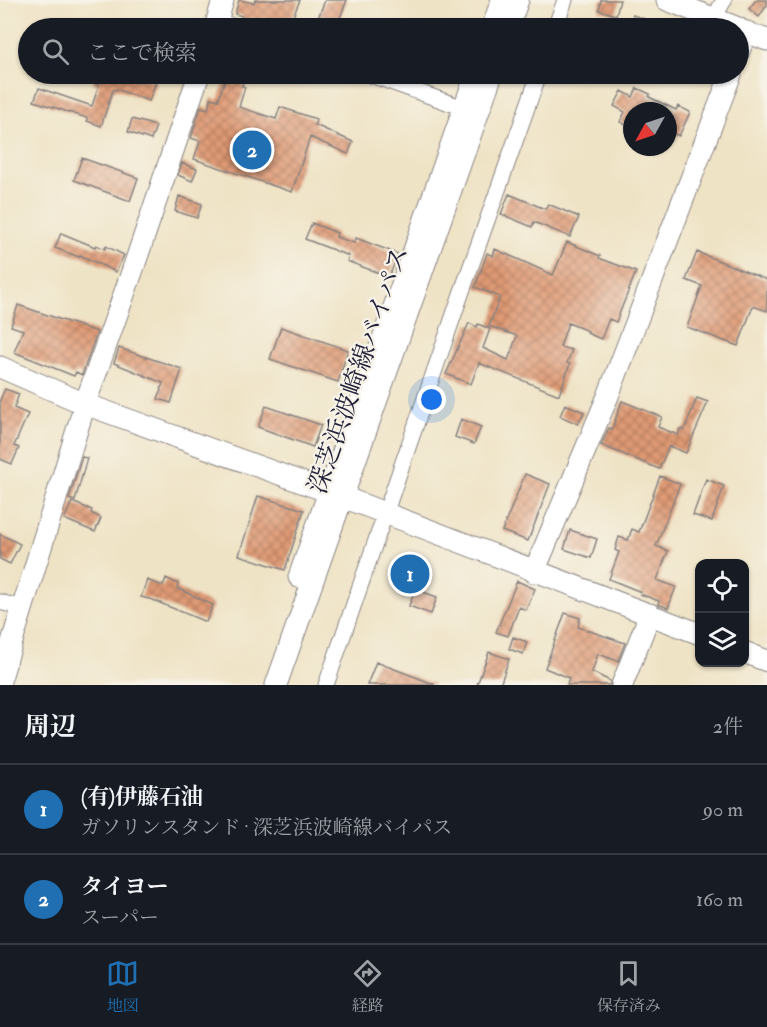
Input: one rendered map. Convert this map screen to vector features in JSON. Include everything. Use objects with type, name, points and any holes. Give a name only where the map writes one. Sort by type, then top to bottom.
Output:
[{"type":"street","points":[[218,18],[223,0]]},
{"type":"street","points":[[496,18],[502,0]]},
{"type":"street","points":[[512,18],[519,0]]},
{"type":"street","points":[[559,18],[566,0]]},
{"type":"street","points":[[667,0],[719,9]]},
{"type":"street","points":[[749,33],[767,40]]},
{"type":"street","points":[[0,681],[85,404],[196,84]]},
{"type":"street","points":[[397,84],[471,110]]},
{"type":"street","name":"深芝浜波崎線バイパス","points":[[471,110],[475,84]]},
{"type":"street","name":"深芝浜波崎線バイパス","points":[[261,685],[335,495],[471,110],[486,84]]},
{"type":"street","points":[[326,685],[535,84]]},
{"type":"street","points":[[534,572],[608,396],[727,84]]},
{"type":"street","points":[[0,367],[85,404],[335,495],[695,632]]},
{"type":"street","name":"深芝浜波崎線バイパス","points":[[276,685],[335,495]]},
{"type":"street","points":[[0,602],[22,608]]},
{"type":"street","points":[[622,685],[650,614]]},
{"type":"street","points":[[749,654],[767,661]]},
{"type":"building","points":[[239,0],[254,3],[255,0],[300,0],[292,18],[242,18],[235,14]]},
{"type":"building","points":[[325,0],[347,0],[340,18],[318,18]]},
{"type":"building","points":[[601,0],[620,0],[616,15],[599,10]]},
{"type":"building","points":[[756,0],[767,0],[767,5],[759,17],[749,9]]},
{"type":"building","points":[[96,84],[155,84],[149,101],[116,89],[113,90],[101,126],[87,121],[87,118],[34,101],[39,88],[92,106],[99,85]]},
{"type":"building","points":[[224,84],[242,84],[245,87],[239,107],[276,119],[280,107],[316,119],[315,125],[353,142],[348,154],[310,137],[292,192],[194,159],[200,141],[191,138],[201,107],[208,109],[211,98],[218,100]]},
{"type":"building","points":[[637,88],[650,94],[649,97],[659,102],[623,102],[623,111],[614,106],[622,91],[633,97]]},
{"type":"building","points":[[678,106],[690,112],[679,136],[677,135]]},
{"type":"building","points":[[132,119],[156,126],[151,140],[128,132]]},
{"type":"building","points":[[82,158],[138,178],[130,201],[74,180]]},
{"type":"building","points":[[182,163],[197,169],[192,181],[178,175]]},
{"type":"building","points":[[509,194],[545,209],[548,204],[579,217],[570,237],[534,222],[532,227],[501,214]]},
{"type":"building","points":[[179,196],[202,204],[197,218],[175,211]]},
{"type":"building","points":[[312,223],[337,233],[336,237],[354,243],[356,238],[398,254],[389,277],[347,261],[349,256],[305,239]]},
{"type":"building","points":[[61,233],[95,247],[96,245],[105,249],[106,246],[124,255],[116,272],[80,255],[79,257],[55,248]]},
{"type":"building","points":[[567,242],[600,256],[599,258],[636,272],[616,322],[609,319],[601,339],[568,323],[560,347],[572,350],[567,363],[570,364],[559,395],[479,363],[471,384],[446,374],[469,323],[490,329],[483,348],[508,360],[517,336],[489,326],[500,297],[475,287],[487,253],[493,256],[495,249],[553,275]]},
{"type":"building","points":[[697,252],[767,280],[767,311],[753,306],[738,346],[687,327],[702,286],[686,280]]},
{"type":"building","points":[[18,305],[97,332],[82,375],[76,372],[74,376],[14,352],[23,330],[11,326]]},
{"type":"building","points":[[281,327],[348,350],[338,382],[270,359]]},
{"type":"building","points":[[119,348],[182,369],[171,403],[158,399],[163,383],[114,363]]},
{"type":"building","points":[[5,389],[19,394],[14,408],[28,414],[14,446],[19,448],[12,464],[0,459],[0,400]]},
{"type":"building","points":[[697,398],[708,402],[686,453],[669,446],[659,469],[601,445],[609,428],[612,429],[622,401],[662,417],[658,427],[678,435],[680,429],[684,430]]},
{"type":"building","points":[[565,404],[584,412],[578,424],[560,416]]},
{"type":"building","points":[[266,406],[321,425],[313,447],[258,427]]},
{"type":"building","points":[[461,419],[481,427],[474,444],[455,437]]},
{"type":"building","points":[[82,457],[87,458],[75,501],[69,499]]},
{"type":"building","points":[[525,474],[550,484],[528,541],[502,531]]},
{"type":"building","points":[[660,476],[680,484],[656,546],[668,551],[657,580],[676,587],[668,608],[658,604],[659,601],[640,594],[641,592],[609,579],[619,552],[615,550],[619,537],[628,540],[632,529],[639,532]]},
{"type":"building","points":[[706,479],[724,486],[712,521],[693,515]]},
{"type":"building","points":[[258,496],[304,510],[285,570],[239,555]]},
{"type":"building","points":[[72,502],[92,510],[91,513],[101,518],[95,532],[64,519]]},
{"type":"building","points":[[570,530],[597,539],[591,558],[564,549]]},
{"type":"building","points":[[0,534],[20,544],[10,564],[0,559]]},
{"type":"building","points":[[408,558],[423,563],[412,591],[398,586]]},
{"type":"building","points":[[166,578],[178,584],[177,588],[213,605],[206,622],[141,597],[147,580],[163,586]]},
{"type":"building","points":[[517,581],[535,589],[526,610],[519,607],[508,636],[496,632]]},
{"type":"building","points":[[415,589],[437,597],[431,614],[409,606]]},
{"type":"building","points":[[565,613],[580,618],[578,627],[625,643],[618,661],[598,654],[592,672],[610,681],[610,685],[567,685],[569,678],[545,668]]},
{"type":"building","points":[[513,637],[527,642],[523,654],[509,649]]},
{"type":"building","points":[[489,652],[509,659],[500,685],[477,685]]},
{"type":"building","points":[[376,662],[434,684],[434,685],[367,685]]},
{"type":"place","name":"タイヨー","points":[[252,150]]},
{"type":"place","name":"(有)伊藤石油","points":[[410,574]]}]
